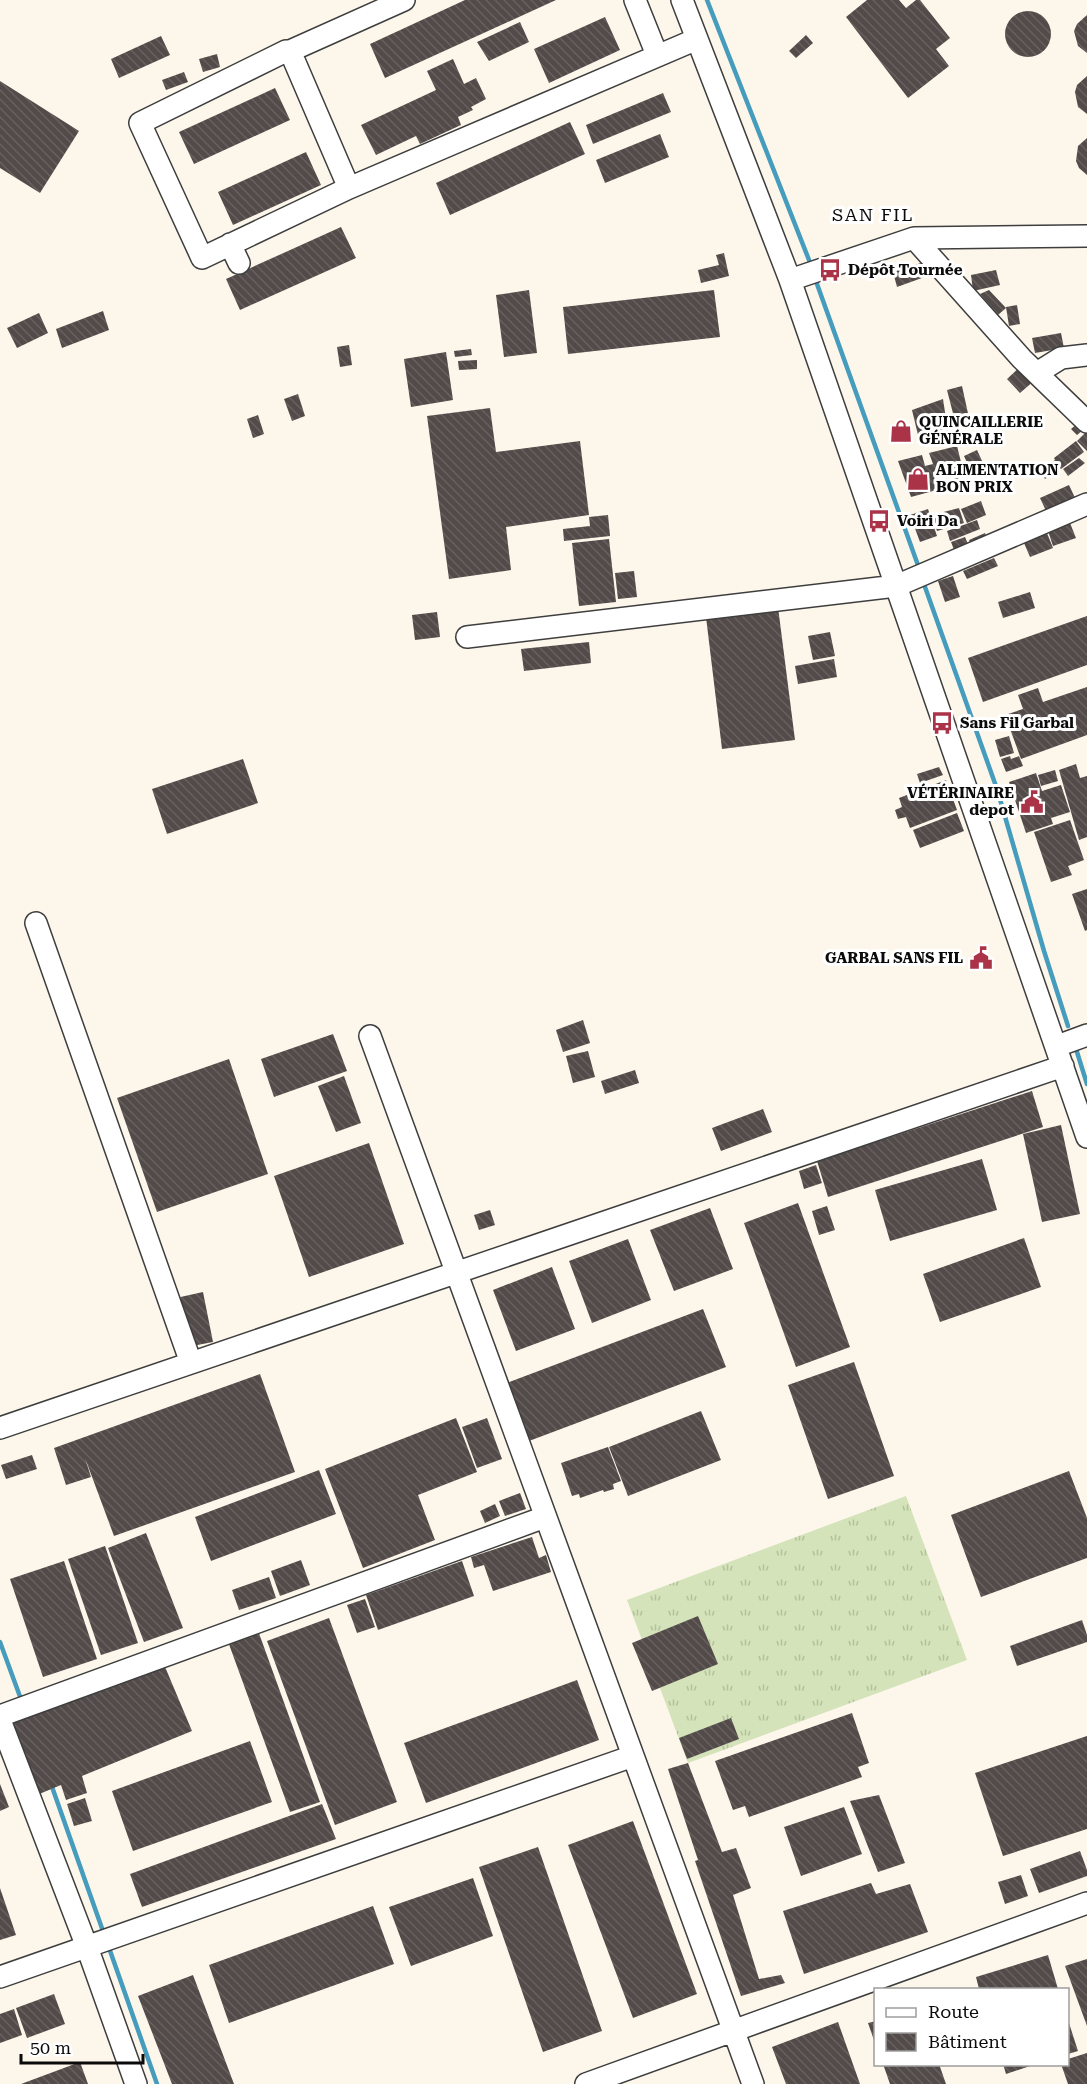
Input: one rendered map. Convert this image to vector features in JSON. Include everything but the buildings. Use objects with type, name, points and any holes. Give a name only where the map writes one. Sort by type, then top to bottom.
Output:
[{"type":"street","points":[[404,0],[286,51],[140,123],[201,258],[235,254],[349,188],[697,39]]},
{"type":"street","points":[[635,0],[657,55]]},
{"type":"street","points":[[682,0],[697,39],[722,79],[1087,1137]]},
{"type":"street","points":[[290,51],[349,188]]},
{"type":"street","points":[[790,280],[915,238],[1087,236]]},
{"type":"street","points":[[915,238],[1022,359],[1087,422]]},
{"type":"street","points":[[1037,373],[1061,358],[1087,355]]},
{"type":"street","points":[[467,637],[896,586],[1087,504]]},
{"type":"street","points":[[36,923],[191,1363]]},
{"type":"street","points":[[0,1428],[456,1273],[1060,1056],[1087,1035]]},
{"type":"street","points":[[370,1036],[753,2084]]},
{"type":"street","points":[[136,2084],[0,1718],[545,1517]]},
{"type":"street","points":[[0,1977],[633,1756]]},
{"type":"street","points":[[586,2084],[1087,1903]]},
{"type":"green space","points":[[906,1496],[967,1660],[688,1763],[627,1600]]},
{"type":"waterway","points":[[707,0],[809,260]]},
{"type":"waterway","points":[[817,284],[919,568]]},
{"type":"waterway","points":[[925,587],[997,789],[1068,1026]]},
{"type":"waterway","points":[[1077,1052],[1087,1084]]},
{"type":"waterway","points":[[0,1642],[22,1702]]},
{"type":"waterway","points":[[51,1784],[104,1934]]},
{"type":"waterway","points":[[108,1945],[157,2084]]},
{"type":"place","name":"Dépôt Tournée","points":[[830,270]]},
{"type":"place","name":"QUINCAILLERIE GÉNÉRALE","points":[[901,431]]},
{"type":"place","name":"ALIMENTATION BON PRIX","points":[[918,479]]},
{"type":"place","name":"Voiri Da","points":[[879,521]]},
{"type":"place","name":"Sans Fil Garbal","points":[[942,723]]},
{"type":"place","name":"VÉTÉRINAIRE depot","points":[[1032,802]]},
{"type":"place","name":"GARBAL SANS FIL","points":[[981,958]]},
{"type":"district","name":"SAN FIL","points":[[873,215]]}]
